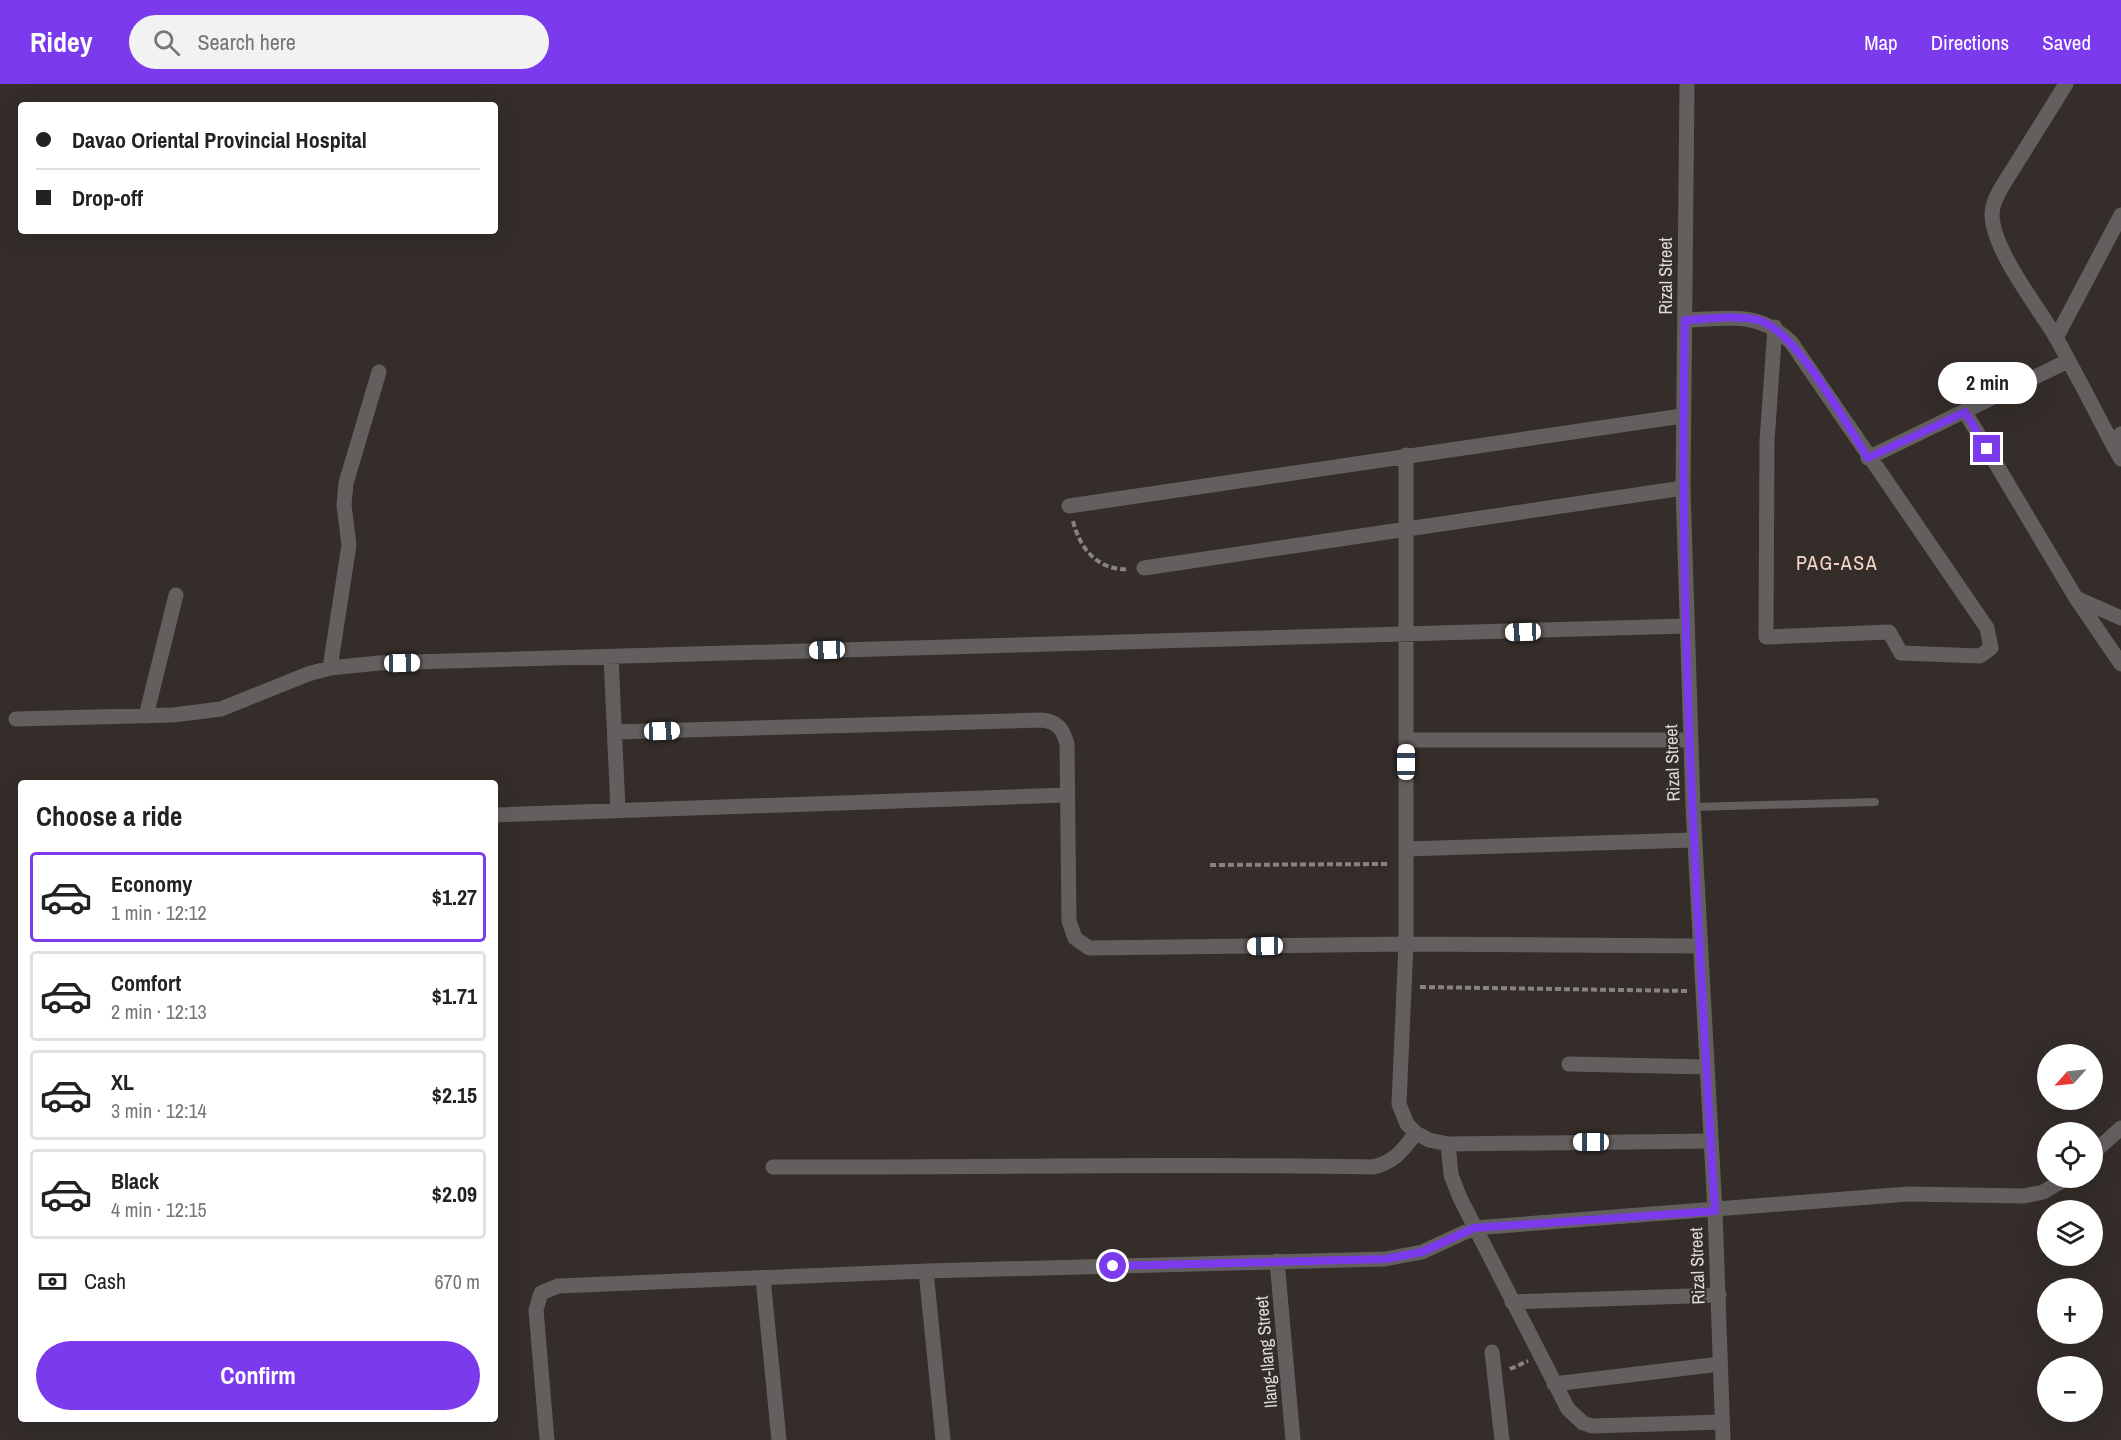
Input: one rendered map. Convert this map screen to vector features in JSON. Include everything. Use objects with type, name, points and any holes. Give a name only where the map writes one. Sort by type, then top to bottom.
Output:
[{"type":"street","name":"Rizal Street","points":[[1687,84],[1683,488],[1694,840],[1715,1211],[1723,1440]]},
{"type":"street","points":[[2066,84],[2003,184],[1994,201],[1992,214],[1995,232],[2007,257],[2117,439],[2121,459]]},
{"type":"street","points":[[2056,338],[2121,214]]},
{"type":"street","points":[[1685,320],[1740,318],[1758,320],[1775,327],[1809,366],[1868,458],[1987,628],[1991,648],[1980,656],[1901,653],[1889,632],[1766,637],[1767,441],[1775,327]]},
{"type":"street","points":[[1868,458],[2068,361]]},
{"type":"street","points":[[330,668],[350,545],[344,505],[346,483],[379,372]]},
{"type":"street","points":[[1965,412],[2076,598],[2121,664]]},
{"type":"street","points":[[1068,506],[1682,416]]},
{"type":"street","points":[[1406,455],[1406,944],[1399,1104],[1407,1124],[1416,1134],[1429,1140],[1448,1144],[1711,1141]]},
{"type":"street","points":[[1144,568],[1683,488]]},
{"type":"street","points":[[146,716],[176,595]]},
{"type":"street","points":[[2076,598],[2121,618]]},
{"type":"street","points":[[16,719],[146,716],[221,709],[308,674],[330,668],[379,663],[981,645],[1406,636],[1687,626]]},
{"type":"street","points":[[611,657],[618,809]]},
{"type":"street","points":[[615,732],[1042,720],[1053,722],[1065,736],[1071,931],[1080,944],[1101,949],[1406,944],[1700,946]]},
{"type":"street","points":[[1406,740],[1690,740]]},
{"type":"street","points":[[498,815],[1067,795]]},
{"type":"street","points":[[1406,856],[1694,840]]},
{"type":"street","points":[[1569,1064],[1707,1067]]},
{"type":"street","points":[[2103,1144],[2121,1128]]},
{"type":"street","points":[[773,1167],[973,1168],[1210,1163],[1372,1167],[1385,1164],[1394,1158],[1416,1134]]},
{"type":"street","points":[[1448,1144],[1451,1175],[1474,1228],[1554,1384],[1575,1418],[1592,1426],[1722,1422]]},
{"type":"street","points":[[547,1440],[536,1310],[541,1293],[558,1286],[926,1271],[1385,1259],[1422,1252],[1474,1228],[1715,1211],[1908,1194],[2024,1196],[2050,1188]]},
{"type":"street","name":"Ilang-Ilang Street","points":[[1277,1261],[1293,1440]]},
{"type":"street","points":[[926,1271],[943,1440]]},
{"type":"street","points":[[763,1278],[779,1440]]},
{"type":"street","points":[[1512,1302],[1719,1296]]},
{"type":"street","points":[[1492,1353],[1502,1440]]},
{"type":"street","points":[[1554,1384],[1720,1364]]},
{"type":"lane","points":[[1693,807],[1875,802]]},
{"type":"path","points":[[1068,506],[1081,543],[1090,557],[1102,565],[1122,569],[1144,568]]},
{"type":"path","points":[[1210,865],[1406,856]]},
{"type":"path","points":[[1404,987],[1702,991]]},
{"type":"path","points":[[1494,1375],[1540,1357]]},
{"type":"district","name":"PAG-ASA","points":[[1837,562]]},
{"type":"route","points":[[1113,1266],[1385,1259],[1422,1252],[1474,1228],[1715,1211],[1691,762],[1682,416],[1685,320],[1740,318],[1758,320],[1775,327],[1791,342],[1809,366],[1868,458],[1965,412],[1987,449]]}]
